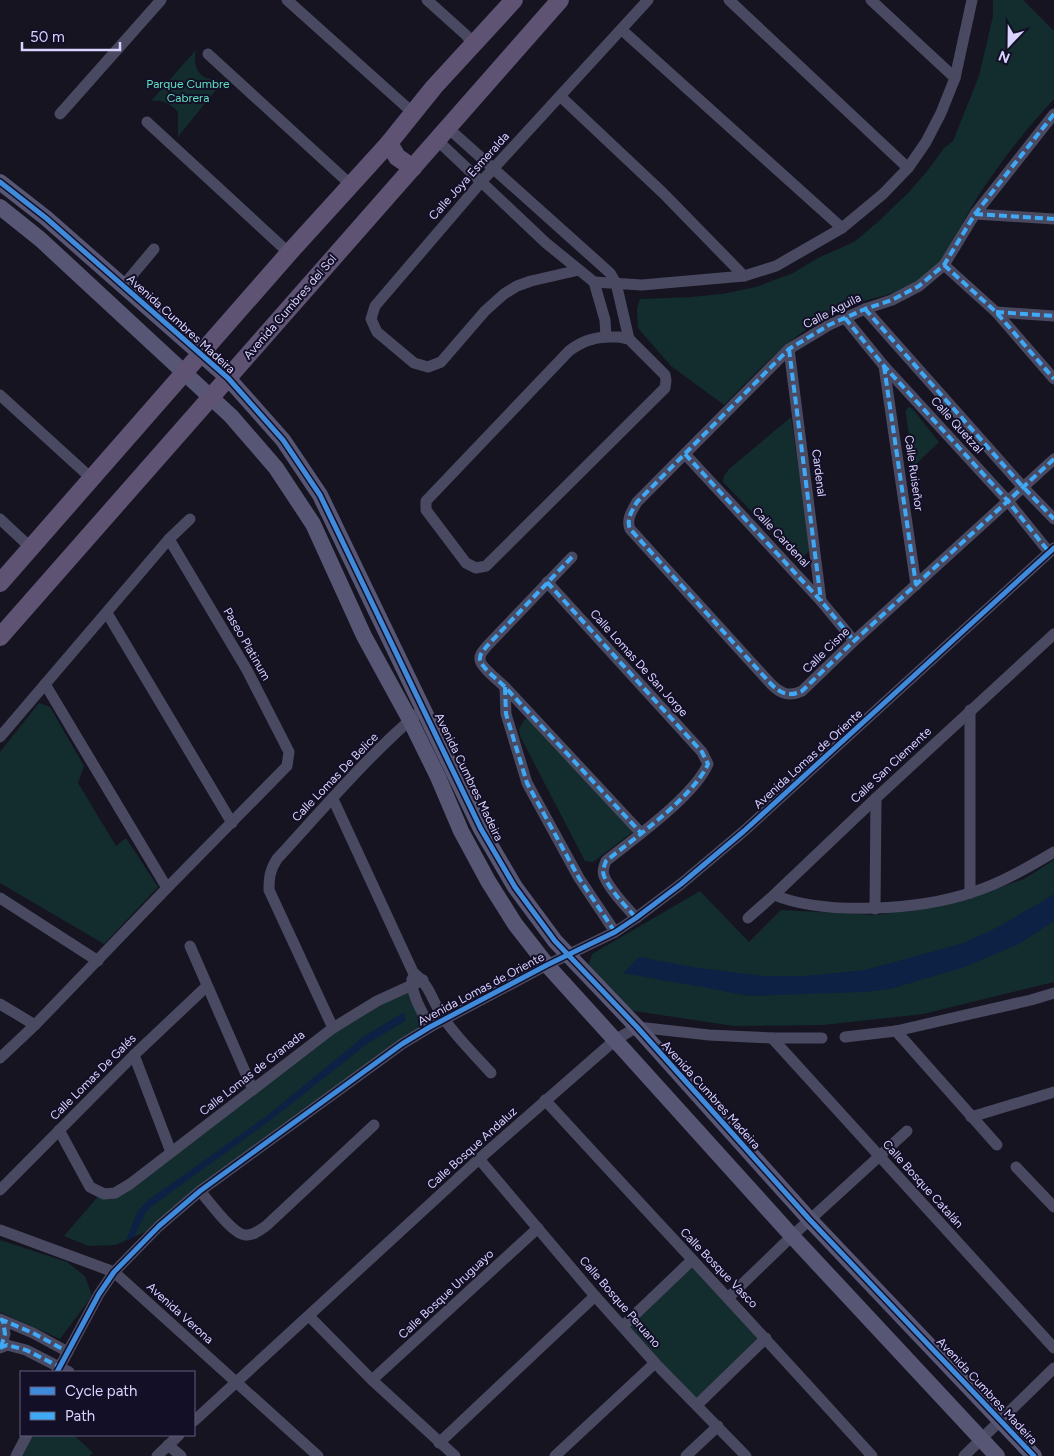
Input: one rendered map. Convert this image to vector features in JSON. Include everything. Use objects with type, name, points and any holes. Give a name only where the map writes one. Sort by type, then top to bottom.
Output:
[{"type":"main road","points":[[0,583],[350,184],[389,143],[412,112],[514,0]]},
{"type":"main road","name":"Avenida Cumbres del Sol","points":[[0,637],[560,0]]},
{"type":"main road","points":[[389,143],[396,156],[413,168]]},
{"type":"street","points":[[60,114],[161,0]]},
{"type":"street","points":[[287,0],[412,112]]},
{"type":"street","points":[[427,0],[466,35],[474,45]]},
{"type":"street","name":"Calle Joya Esmeralda","points":[[578,270],[531,281],[517,286],[504,294],[485,311],[441,362],[428,367],[414,363],[377,332],[371,319],[375,306],[482,181],[648,0]]},
{"type":"street","points":[[729,0],[908,168]]},
{"type":"street","points":[[870,0],[955,78]]},
{"type":"street","points":[[442,134],[482,181],[546,243],[594,282],[642,285],[744,276],[776,266],[842,228],[883,194],[908,168],[926,142],[941,113],[955,78],[972,0]]},
{"type":"street","points":[[622,30],[842,228]]},
{"type":"street","points":[[208,54],[350,184]]},
{"type":"street","points":[[560,96],[663,193],[744,276]]},
{"type":"street","name":"Calle Aguila","points":[[628,524],[630,513],[637,502],[790,349],[829,325],[865,309],[892,300],[919,286],[944,265],[975,214],[1049,125],[1054,114]]},
{"type":"street","points":[[147,122],[289,254]]},
{"type":"street","points":[[442,134],[493,169],[610,273],[616,283],[629,339],[665,375],[666,380],[664,388],[486,566],[476,568],[466,563],[426,510],[426,501],[569,351],[591,338],[619,337],[629,339]]},
{"type":"street","name":"Avenida Cumbres Madeira","points":[[0,182],[46,218],[228,378],[283,440],[320,494],[481,829],[515,887],[568,956],[637,1027],[810,1220],[1034,1456]]},
{"type":"street","points":[[0,207],[31,232],[211,397],[257,444],[313,524],[364,636],[410,720],[438,777],[461,831],[488,881],[515,924],[547,965],[792,1236],[997,1456]]},
{"type":"street","points":[[975,214],[1054,218]]},
{"type":"street","points":[[31,232],[46,218]]},
{"type":"street","points":[[123,286],[154,249]]},
{"type":"street","points":[[944,265],[996,312],[1054,379]]},
{"type":"street","points":[[594,282],[605,320],[606,337]]},
{"type":"street","name":"Calle Quetzal","points":[[865,309],[1023,487],[1054,519]]},
{"type":"street","points":[[996,312],[1054,316]]},
{"type":"street","name":"Calle Quetzal","points":[[845,318],[884,366],[1052,550]]},
{"type":"street","name":"Cardenal","points":[[790,349],[821,601]]},
{"type":"street","name":"Calle Ruiseñor","points":[[884,366],[916,585]]},
{"type":"street","points":[[0,395],[91,478]]},
{"type":"street","name":"Calle Cardenal","points":[[685,454],[821,601],[854,641]]},
{"type":"street","name":"Calle Cisne","points":[[628,524],[630,529],[779,692],[788,695],[795,694],[802,691],[1007,500],[1054,460]]},
{"type":"street","points":[[0,519],[31,548]]},
{"type":"street","points":[[0,737],[169,539],[190,519]]},
{"type":"street","name":"Paseo Platinum","points":[[169,539],[248,670],[289,752],[287,766],[232,823]]},
{"type":"street","name":"Avenida Lomas de Oriente","points":[[62,1370],[68,1352],[99,1294],[114,1272],[159,1226],[200,1191],[402,1044],[444,1019],[615,932],[636,918],[681,884],[744,830],[1052,550]]},
{"type":"street","points":[[572,557],[481,653],[480,660],[482,665],[505,687],[641,833],[606,861],[603,868],[603,875],[617,896],[636,918]]},
{"type":"street","name":"Calle Lomas De San Jorge","points":[[547,582],[702,752],[708,764],[704,774],[688,793],[641,833]]},
{"type":"street","points":[[0,1058],[35,1025],[232,823],[106,613]]},
{"type":"street","name":"Calle San Clemente","points":[[748,918],[1054,634]]},
{"type":"street","points":[[45,684],[167,888]]},
{"type":"street","points":[[505,687],[506,714],[528,783],[578,878],[615,932]]},
{"type":"street","name":"Calle Lomas De Belice","points":[[333,1028],[269,890],[271,869],[277,859],[333,799],[424,708]]},
{"type":"street","points":[[970,710],[970,893]]},
{"type":"street","points":[[875,909],[876,798]]},
{"type":"street","points":[[333,799],[413,972],[423,980],[430,990],[444,1019],[491,1073]]},
{"type":"street","points":[[774,895],[792,902],[809,905],[875,909],[921,903],[970,893],[1001,881],[1054,852]]},
{"type":"street","points":[[0,898],[98,961]]},
{"type":"street","points":[[190,946],[253,1090]]},
{"type":"street","points":[[413,972],[412,985],[430,1027]]},
{"type":"street","name":"Calle Lomas de Granada","points":[[59,1130],[90,1187],[104,1194],[115,1193],[130,1184],[333,1028],[378,1001],[423,980]]},
{"type":"street","name":"Calle Lomas De Galés","points":[[0,1190],[134,1055],[207,986]]},
{"type":"street","points":[[845,1036],[896,1031],[1054,993]]},
{"type":"street","points":[[0,1004],[35,1025]]},
{"type":"street","points":[[637,1027],[709,1035],[822,1038]]},
{"type":"street","name":"Calle Bosque Andaluz","points":[[195,1420],[544,1100],[615,1040],[637,1027]]},
{"type":"street","points":[[896,1031],[997,1145]]},
{"type":"street","name":"Calle Bosque Catalán","points":[[772,1038],[1054,1348]]},
{"type":"street","points":[[134,1055],[172,1152]]},
{"type":"street","points":[[971,1117],[1054,1092]]},
{"type":"street","name":"Calle Bosque Vasco","points":[[544,1100],[766,1338],[872,1456]]},
{"type":"street","points":[[200,1191],[234,1230],[244,1235],[255,1234],[266,1226],[374,1125]]},
{"type":"street","points":[[729,1298],[792,1236],[907,1131]]},
{"type":"street","name":"Calle Bosque Peruano","points":[[479,1159],[595,1296],[655,1363],[746,1456]]},
{"type":"street","points":[[1016,1167],[1049,1194],[1054,1207]]},
{"type":"street","name":"Calle Bosque Uruguayo","points":[[372,1380],[538,1228]]},
{"type":"street","name":"Avenida Verona","points":[[0,1230],[114,1272],[318,1456]]},
{"type":"street","points":[[623,1326],[692,1260]]},
{"type":"street","points":[[439,1443],[595,1296]]},
{"type":"street","points":[[309,1316],[372,1380],[455,1456]]},
{"type":"street","points":[[2,1320],[68,1352]]},
{"type":"street","points":[[2,1320],[5,1334],[3,1346],[26,1350],[62,1370]]},
{"type":"street","points":[[697,1405],[766,1338]]},
{"type":"street","points":[[555,1456],[655,1363]]},
{"type":"street","points":[[964,1456],[1054,1368]]},
{"type":"street","points":[[686,1456],[718,1426]]},
{"type":"street","points":[[16,1456],[26,1436]]},
{"type":"street","points":[[157,1456],[178,1436]]},
{"type":"street","points":[[168,1445],[181,1456]]},
{"type":"green space","points":[[993,0],[1023,0],[1054,31],[1054,99],[1022,135],[993,174],[975,201],[948,250],[929,274],[909,287],[841,309],[808,328],[778,352],[724,405],[671,366],[638,328],[637,309],[640,299],[722,294],[756,287],[793,273],[818,258],[854,242],[879,221],[909,192],[944,148],[953,141],[979,76],[993,16]]},
{"type":"green space","name":"Parque Cumbre Cabrera","points":[[196,50],[195,64],[199,72],[206,78],[222,82],[178,137],[178,112],[166,103],[151,101]]},
{"type":"green space","points":[[909,407],[912,408],[939,442],[913,467],[906,414],[906,410]]},
{"type":"green space","points":[[791,417],[810,545],[810,550],[802,558],[796,557],[723,482],[724,476],[729,469]]},
{"type":"green space","points":[[39,703],[50,707],[84,766],[78,783],[116,846],[126,838],[158,887],[104,944],[0,883],[0,752]]},
{"type":"green space","points":[[532,716],[634,831],[593,862],[585,861],[520,736],[519,729],[524,720]]},
{"type":"green space","points":[[1054,860],[1054,982],[923,1014],[823,1025],[734,1026],[627,1010],[587,969],[592,954],[700,891],[749,942],[781,910],[876,915],[957,902],[1024,879]]},
{"type":"green space","points":[[412,985],[430,1027],[159,1226],[115,1245],[88,1246],[64,1236],[101,1193],[115,1193],[333,1028]]},
{"type":"green space","points":[[0,1240],[67,1262],[85,1276],[92,1296],[60,1339],[0,1312]]},
{"type":"green space","points":[[692,1260],[766,1338],[697,1405],[623,1326]]},
{"type":"green space","points":[[26,1436],[75,1436],[93,1453],[89,1456],[16,1456]]},
{"type":"water","points":[[1054,894],[1054,921],[1019,944],[962,968],[890,989],[864,992],[751,996],[623,973],[639,957],[699,968],[765,976],[806,976],[865,970],[964,943],[998,927]]},
{"type":"water","points":[[404,1012],[405,1021],[367,1044],[271,1120],[152,1206],[146,1212],[134,1237],[126,1241],[137,1212],[147,1201],[268,1115],[363,1037]]},
{"type":"marked path","points":[[1054,114],[975,214],[944,265],[919,286],[892,300],[865,309],[829,325],[789,349],[637,502],[630,515],[629,525],[630,529],[771,684],[785,694],[793,694],[802,691],[854,641],[1054,459]]},
{"type":"marked path","points":[[975,214],[1054,219]]},
{"type":"marked path","points":[[944,265],[996,312],[1054,379]]},
{"type":"marked path","points":[[865,309],[1023,487],[1054,519]]},
{"type":"marked path","points":[[996,312],[1054,316]]},
{"type":"marked path","points":[[845,318],[884,366],[1007,500],[1049,552]]},
{"type":"marked path","points":[[789,349],[821,601]]},
{"type":"marked path","points":[[884,366],[916,585]]},
{"type":"marked path","points":[[685,454],[821,601],[854,641]]},
{"type":"marked path","points":[[572,557],[487,646],[481,654],[480,660],[487,670],[641,833]]},
{"type":"marked path","points":[[547,582],[702,752],[708,764],[701,776],[677,803],[606,861],[603,872],[607,882],[636,918]]},
{"type":"marked path","points":[[505,687],[506,714],[527,783],[579,878],[615,932]]},
{"type":"marked path","points":[[0,1319],[33,1333],[68,1352]]},
{"type":"marked path","points":[[1,1347],[5,1334],[3,1321]]},
{"type":"marked path","points":[[0,1348],[7,1345],[26,1350],[60,1367]]},
{"type":"cycle path","points":[[0,182],[46,218],[228,378],[283,440],[320,495],[481,829],[515,887],[555,941],[637,1027],[810,1220],[1034,1456]]},
{"type":"cycle path","points":[[58,1371],[99,1294],[114,1272],[159,1226],[200,1191],[402,1044],[430,1027],[547,965],[615,932],[636,918],[681,884],[744,831],[1054,548]]}]
